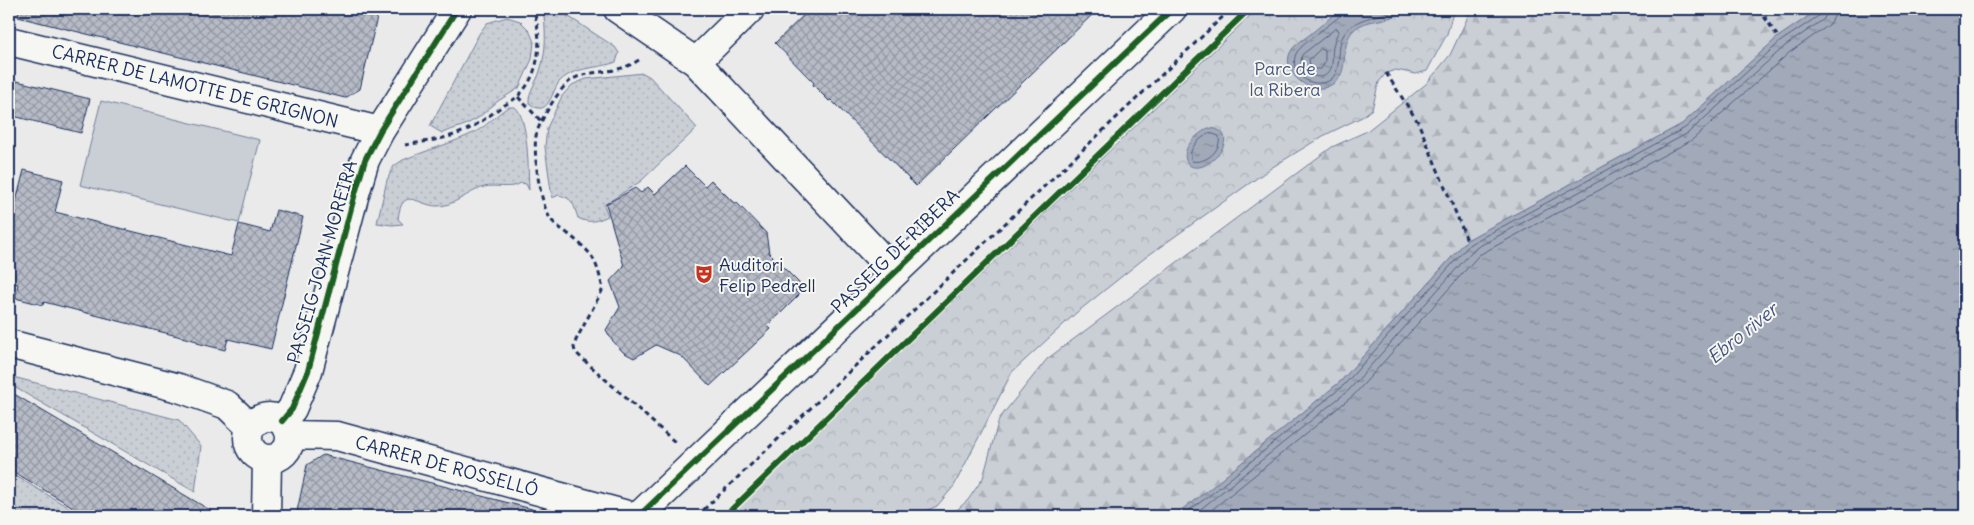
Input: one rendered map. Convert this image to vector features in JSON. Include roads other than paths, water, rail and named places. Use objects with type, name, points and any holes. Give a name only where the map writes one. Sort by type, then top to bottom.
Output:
[{"type":"street","name":"PASSEIG JOAN MOREIRA","points":[[286,428],[308,371],[365,160],[391,139],[457,9]]},
{"type":"street","points":[[618,9],[696,62],[894,272]]},
{"type":"street","points":[[696,62],[750,9]]},
{"type":"street","name":"PASSEIG DE RIBERA","points":[[639,516],[1172,9]]},
{"type":"street","name":"CARRER DE LAMOTTE DE GRIGNON","points":[[9,41],[391,139]]},
{"type":"street","points":[[9,344],[179,388],[227,405],[250,428]]},
{"type":"street","points":[[271,417],[286,428],[289,444],[286,451],[276,459],[267,460],[254,454],[249,446],[250,428],[263,418],[271,417]]},
{"type":"street","name":"CARRER DE ROSSELLÓ","points":[[286,428],[337,436],[631,516]]},
{"type":"street","points":[[266,516],[267,460]]},
{"type":"water","points":[[1340,9],[1404,9],[1389,18],[1359,26],[1352,32],[1348,39],[1342,73],[1338,80],[1323,88],[1305,85],[1292,72],[1289,56],[1296,44]]},
{"type":"water","name":"Ebro river","points":[[1819,9],[1965,9],[1965,515],[1173,516],[1206,492],[1341,381],[1467,240],[1682,124],[1778,37]]},
{"type":"water","points":[[1208,128],[1218,130],[1223,134],[1225,140],[1223,147],[1219,154],[1206,165],[1199,167],[1191,166],[1185,158],[1186,150],[1197,136]]},
{"type":"place","name":"Auditori Felip Pedrell","points":[[704,274]]},
{"type":"park label","name":"Parc de la Ribera","points":[[1285,78]]}]
